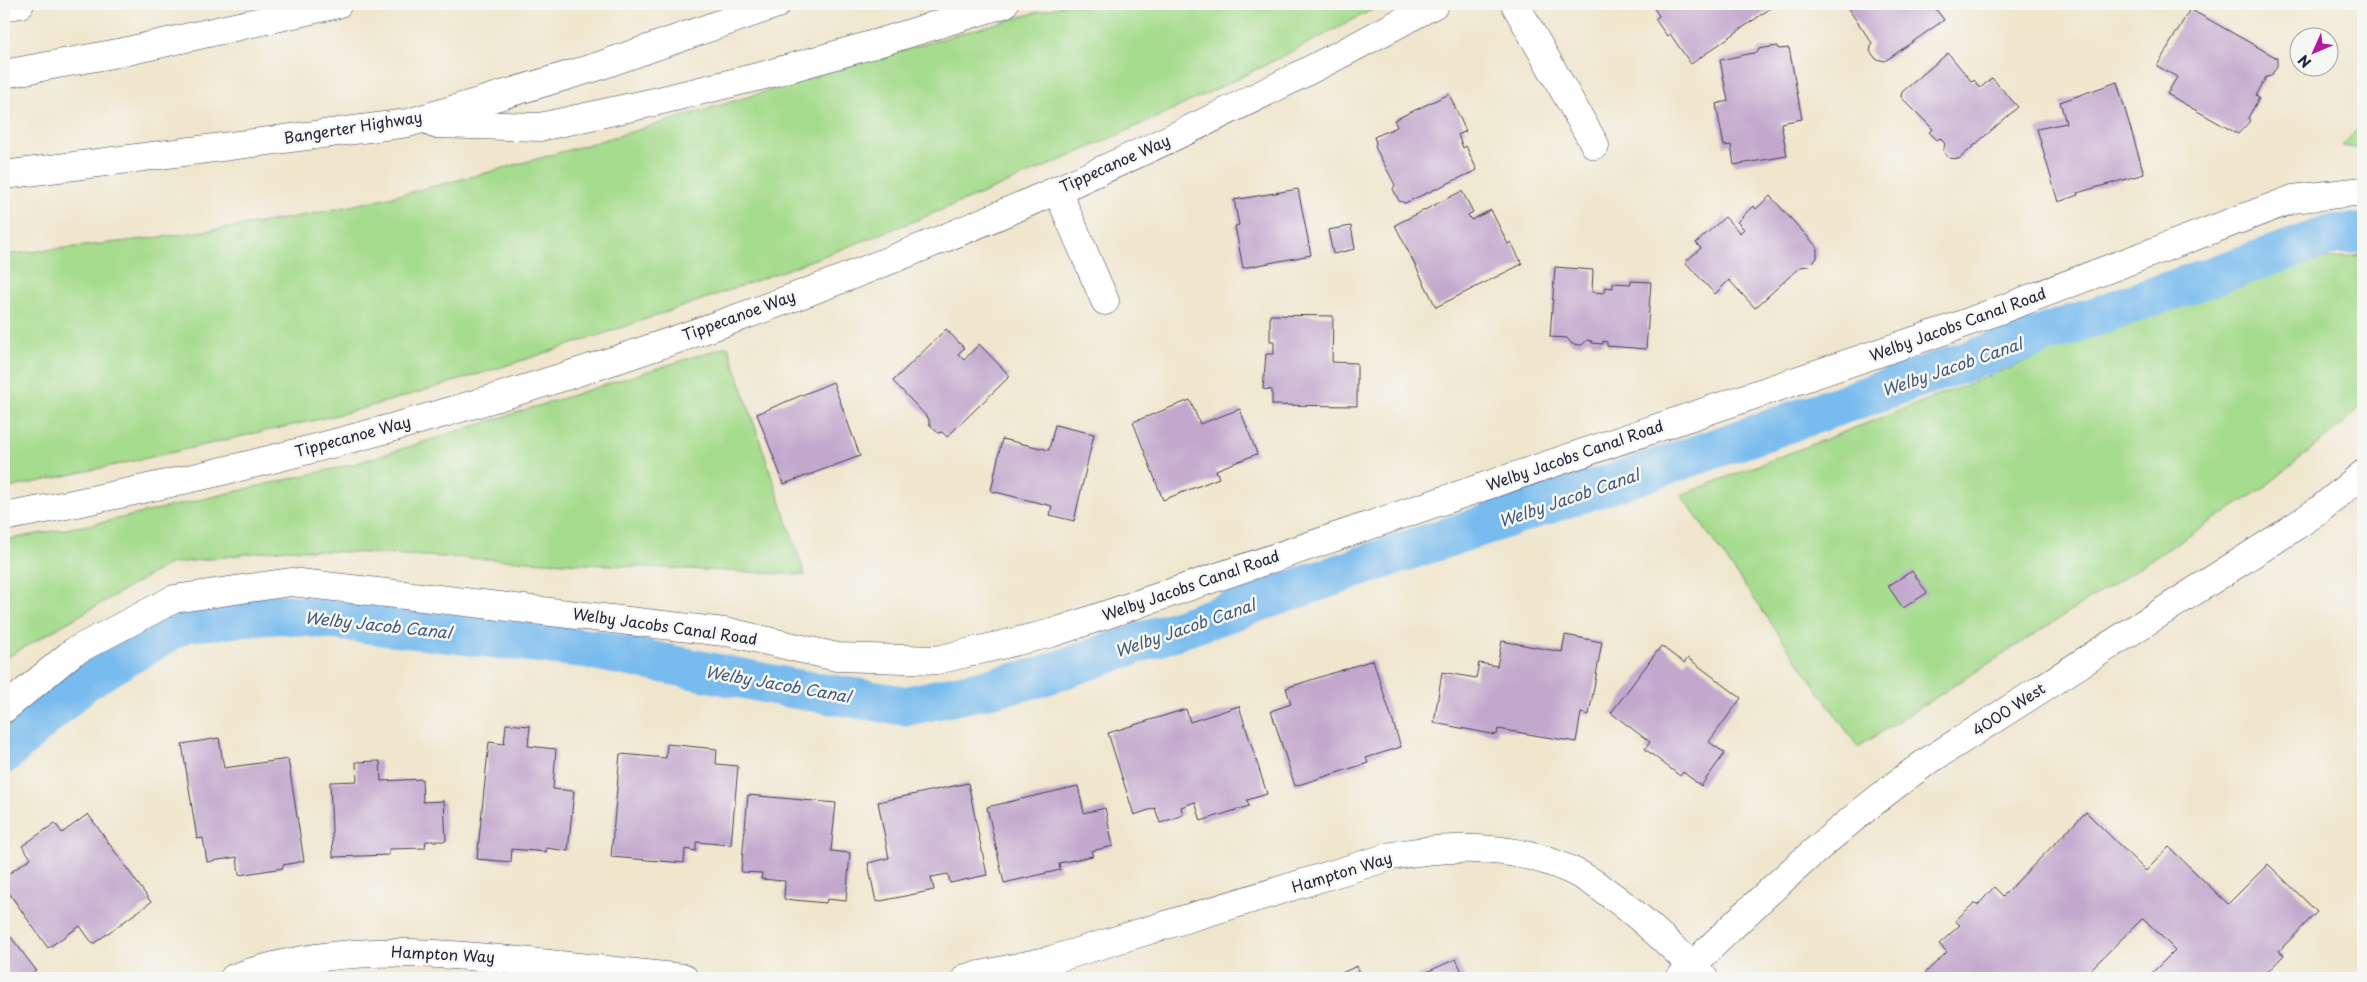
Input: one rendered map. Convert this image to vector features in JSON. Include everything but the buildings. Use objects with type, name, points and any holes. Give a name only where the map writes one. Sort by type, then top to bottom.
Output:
[{"type":"main road","points":[[4,7],[20,4]]},
{"type":"main road","points":[[4,74],[124,52],[338,4]]},
{"type":"main road","name":"Bangerter Highway","points":[[4,176],[408,123],[596,66],[777,4]]},
{"type":"main road","points":[[408,123],[540,127],[764,75],[878,43],[1004,4]]},
{"type":"main road","name":"Tippecanoe Way","points":[[4,517],[189,478],[346,440],[467,406],[724,322],[932,243],[1057,190],[1204,123],[1351,50],[1435,4]]},
{"type":"main road","points":[[1515,4],[1595,145]]},
{"type":"main road","points":[[1057,190],[1105,301]]},
{"type":"main road","name":"Welby Jacobs Canal Road","points":[[4,709],[73,652],[174,599],[291,582],[733,634],[837,657],[937,660],[1052,633],[1927,337],[2293,199],[2363,191]]},
{"type":"main road","name":"4000 West","points":[[1692,974],[1792,869],[1879,796],[1925,763],[2290,529],[2318,510],[2363,474]]},
{"type":"main road","name":"Hampton Way","points":[[966,978],[1059,958],[1392,856],[1444,848],[1480,848],[1510,852],[1543,859],[1570,869],[1596,885],[1627,909],[1692,974]]},
{"type":"main road","name":"Hampton Way","points":[[234,978],[286,964],[334,956],[410,951],[477,956],[684,978]]},
{"type":"green space","points":[[1069,4],[1383,4],[1206,94],[1024,176],[932,214],[746,284],[545,353],[364,408],[162,455],[4,489],[4,255],[229,228],[364,203],[541,158],[893,53]]},
{"type":"green space","points":[[2363,123],[2363,149],[2342,146]]},
{"type":"green space","points":[[2363,255],[2363,404],[2348,419],[2265,487],[1858,747],[1681,495],[2108,330],[2313,260]]},
{"type":"green space","points":[[728,346],[805,575],[286,549],[169,564],[4,659],[4,540],[104,522],[354,464]]},
{"type":"waterway","name":"Welby Jacob Canal","points":[[4,754],[85,681],[185,622],[281,614],[590,649],[790,688],[906,706],[1037,678],[1406,551],[1670,464],[2334,234],[2363,233]]}]
